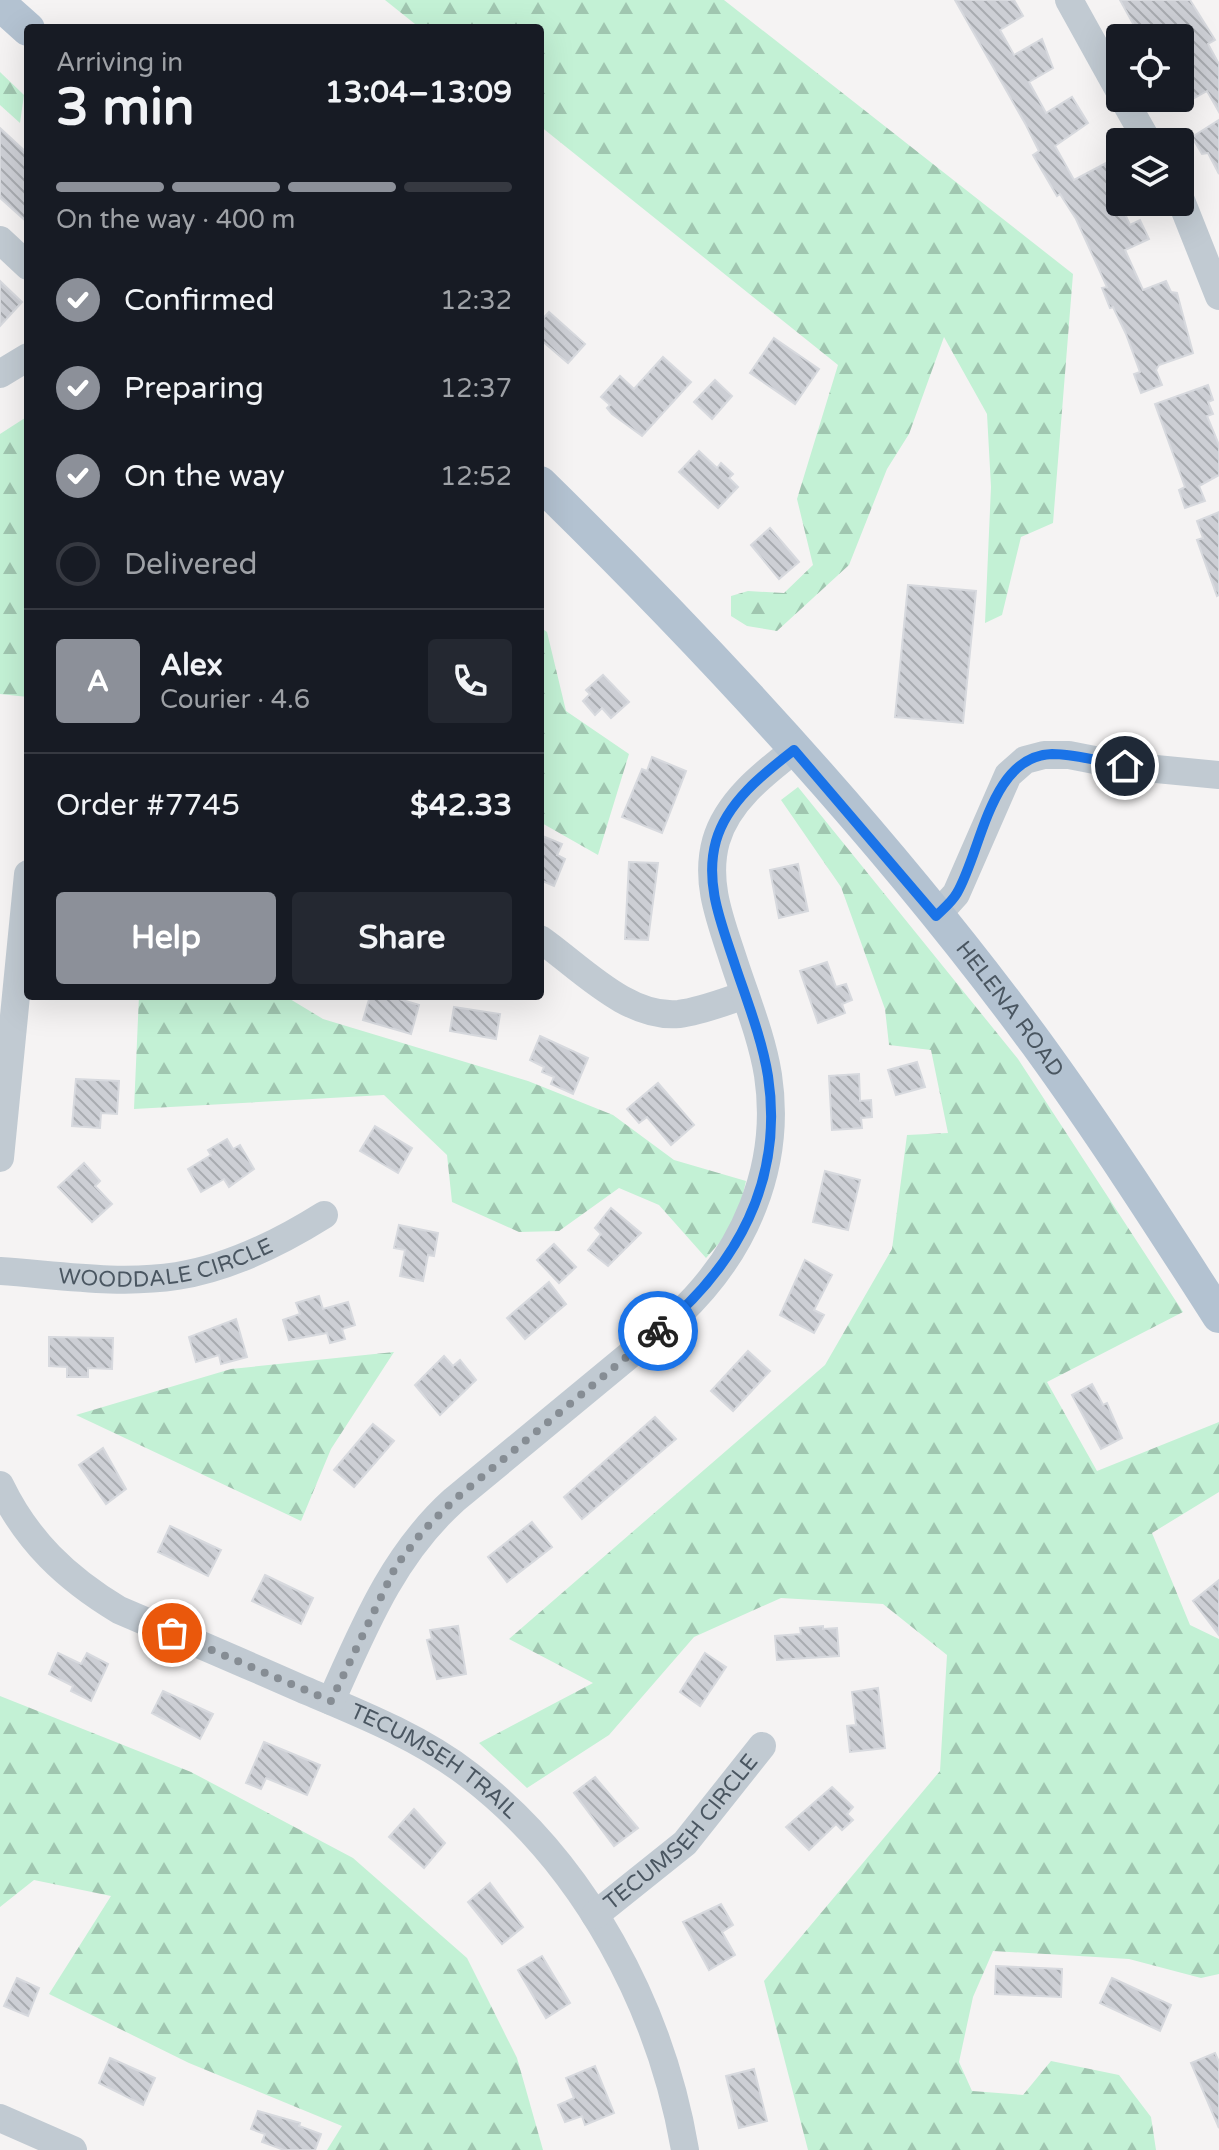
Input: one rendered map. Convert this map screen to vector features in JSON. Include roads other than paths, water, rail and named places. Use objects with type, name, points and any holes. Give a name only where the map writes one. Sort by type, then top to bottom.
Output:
[{"type":"main road","points":[[0,4],[24,25]]},
{"type":"main road","name":"HELENA ROAD","points":[[544,487],[641,585],[794,750],[936,916],[1037,1045],[1117,1158],[1219,1316]]},
{"type":"street","points":[[1069,0],[1106,67]]},
{"type":"street","points":[[1187,216],[1219,296]]},
{"type":"street","points":[[0,240],[24,262]]},
{"type":"street","points":[[0,374],[24,359]]},
{"type":"street","points":[[331,1701],[396,1566],[423,1531],[454,1500],[678,1315],[702,1293],[731,1255],[755,1203],[772,1124],[768,1073],[713,895],[712,859],[719,832],[731,809],[794,750]]},
{"type":"street","points":[[936,916],[956,894],[1008,775],[1025,760],[1062,755],[1138,768],[1219,775]]},
{"type":"street","points":[[0,1158],[11,934],[24,888]]},
{"type":"street","points":[[544,942],[617,996],[658,1013],[678,1014],[745,995]]},
{"type":"street","name":"WOODDALE CIRCLE","points":[[0,1271],[135,1279],[181,1276],[267,1246],[324,1215]]},
{"type":"street","name":"TECUMSEH TRAIL","points":[[0,1485],[7,1519],[88,1591],[119,1610],[394,1730],[468,1774],[532,1834],[595,1915],[641,2001],[660,2049],[685,2150]]},
{"type":"street","name":"TECUMSEH CIRCLE","points":[[595,1915],[685,1843],[762,1746]]},
{"type":"street","points":[[0,2118],[73,2150]]}]
